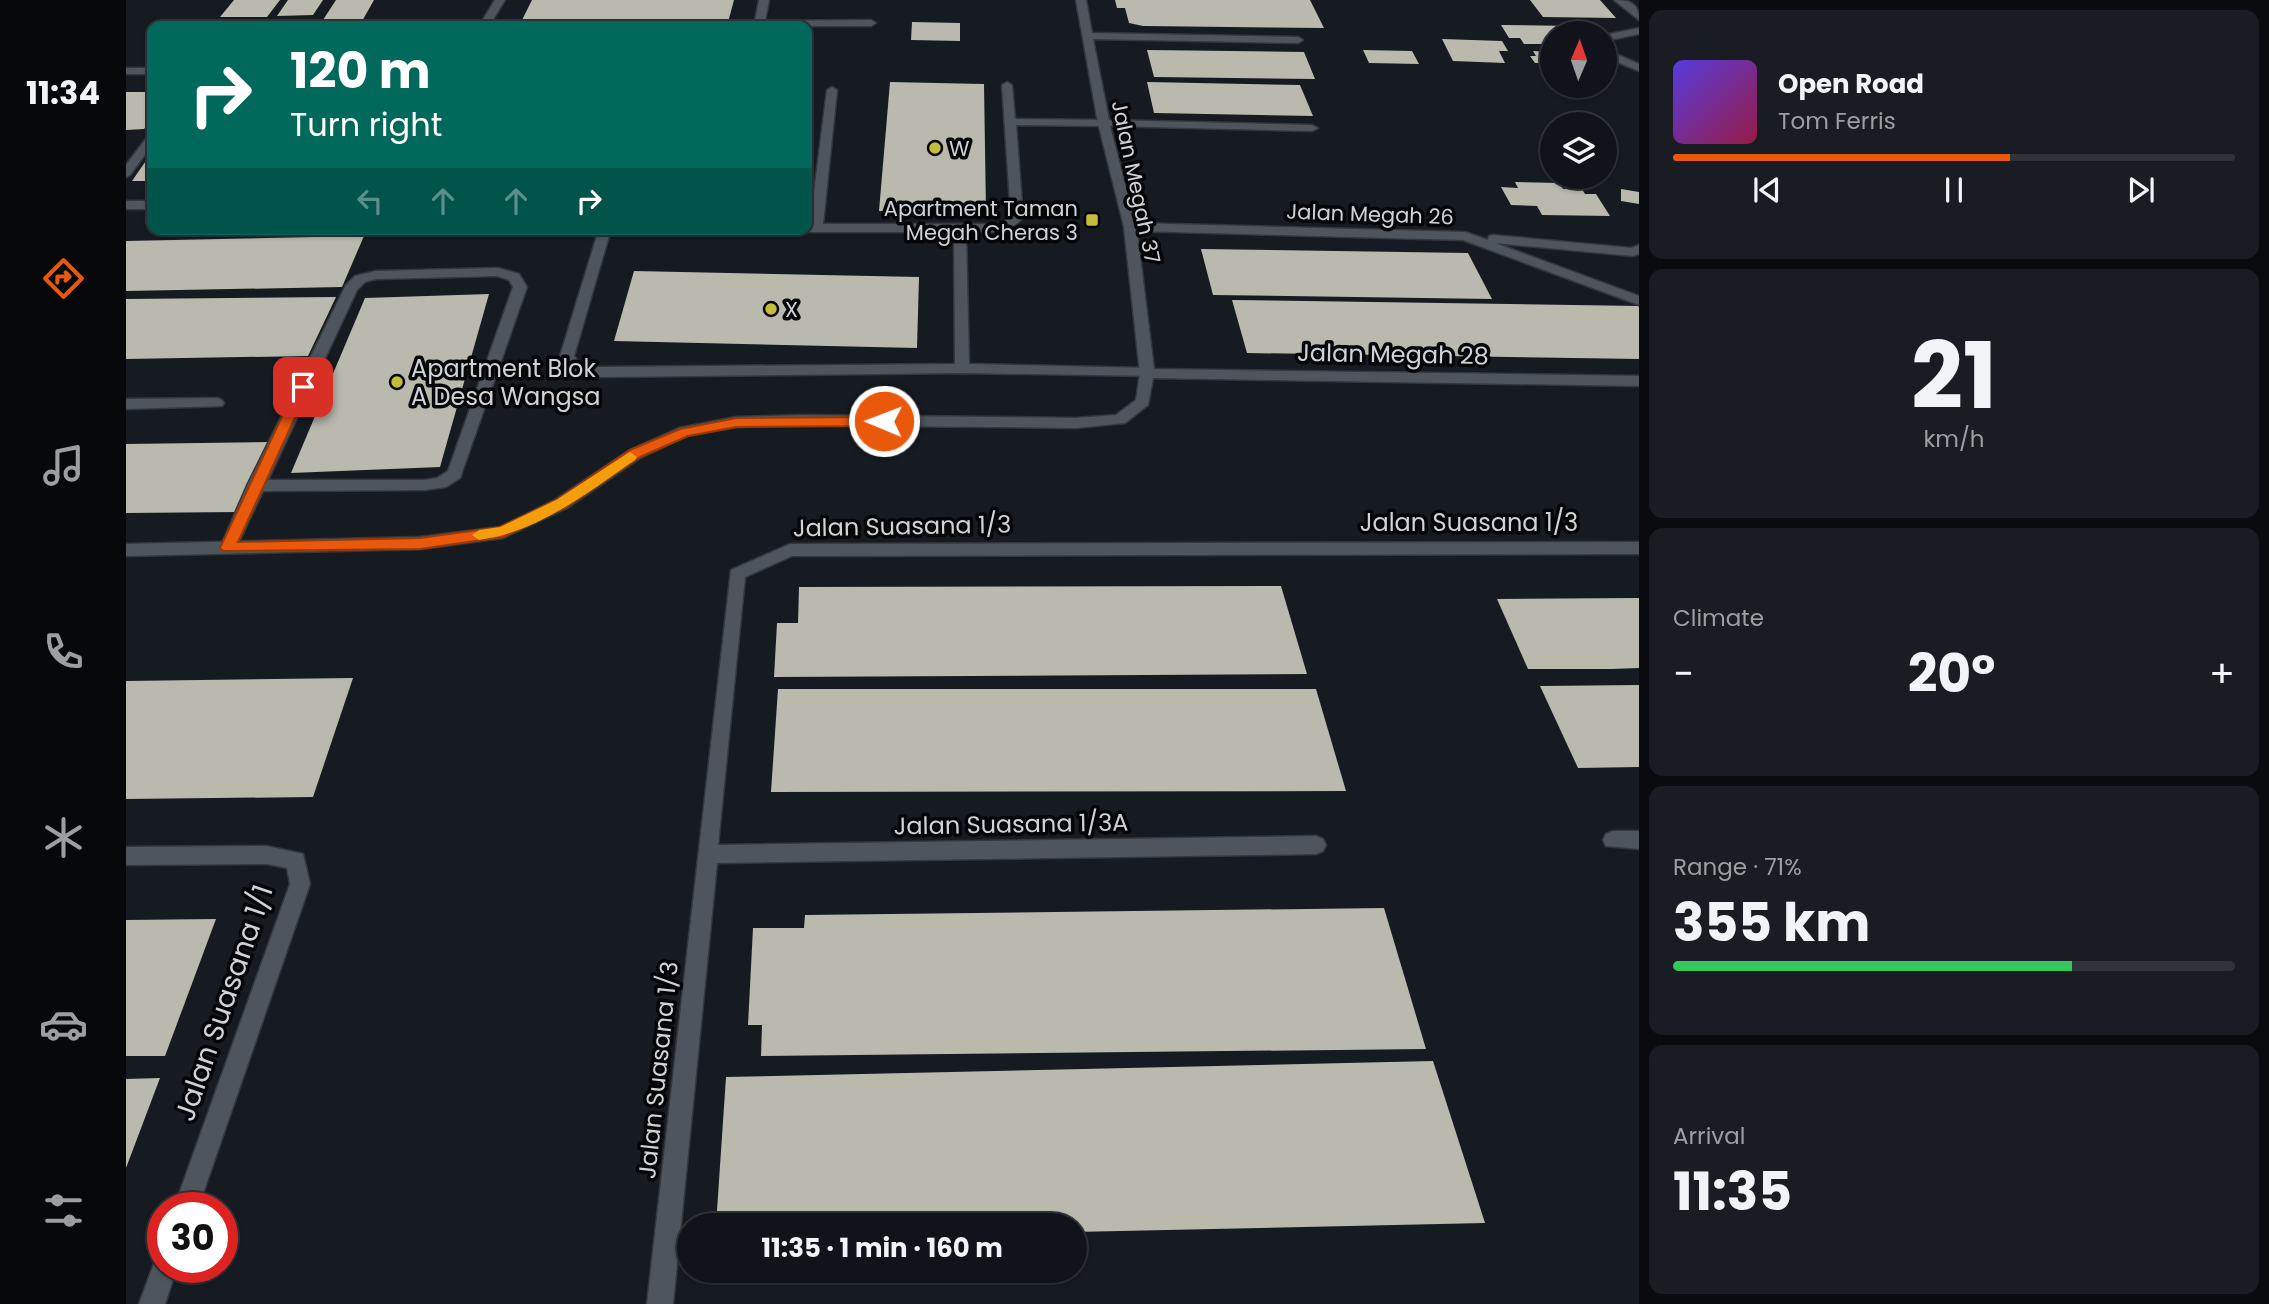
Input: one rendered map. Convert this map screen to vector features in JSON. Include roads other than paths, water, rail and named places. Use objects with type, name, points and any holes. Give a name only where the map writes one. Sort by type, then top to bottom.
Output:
[{"type":"street","points":[[487,21],[500,0]]},
{"type":"street","points":[[760,21],[764,0]]},
{"type":"street","name":"Jalan Megah 37","points":[[1081,0],[1104,123],[1130,227],[1147,373]]},
{"type":"street","points":[[1619,0],[1632,7],[1639,17]]},
{"type":"street","points":[[812,24],[871,23]]},
{"type":"street","points":[[1617,36],[1639,31]]},
{"type":"street","points":[[1087,36],[1298,40]]},
{"type":"street","points":[[1617,60],[1639,68]]},
{"type":"street","points":[[126,71],[147,71]]},
{"type":"street","points":[[812,228],[1003,228],[1012,224],[1017,217],[1007,85]]},
{"type":"street","points":[[812,221],[832,90]]},
{"type":"street","points":[[1011,122],[1312,128]]},
{"type":"street","points":[[126,173],[147,145]]},
{"type":"street","points":[[126,205],[147,205]]},
{"type":"street","name":"Jalan Megah 26","points":[[1130,227],[1465,236],[1639,301]]},
{"type":"street","points":[[960,228],[962,368]]},
{"type":"street","name":"Jalan Megah 28","points":[[603,235],[566,356],[575,368],[600,372],[962,368],[1639,381]]},
{"type":"street","points":[[1465,236],[1633,252],[1639,249]]},
{"type":"street","points":[[228,548],[255,486],[351,288],[360,279],[376,275],[498,272],[514,277],[520,287],[455,474],[442,483],[425,485],[255,486]]},
{"type":"street","points":[[126,550],[420,543],[503,532],[561,504],[635,454],[684,432],[736,422],[802,420],[1076,423],[1120,419],[1143,402],[1147,373]]},
{"type":"street","points":[[126,404],[217,403]]},
{"type":"street","name":"Jalan Suasana 1/3","points":[[660,1304],[737,574],[790,550],[1639,548]]},
{"type":"street","points":[[1613,840],[1639,840]]},
{"type":"street","name":"Jalan Suasana 1/3A","points":[[707,854],[1316,845]]},
{"type":"street","name":"Jalan Suasana 1/1","points":[[126,856],[267,855],[296,860],[300,884],[192,1192]]},
{"type":"street","points":[[152,1304],[159,1283]]},
{"type":"place","name":"W","points":[[935,148]]},
{"type":"place","name":"Apartment Taman Megah Cheras 3","points":[[1092,220]]},
{"type":"place","name":"X","points":[[771,309]]},
{"type":"place","name":"Apartment Blok A Desa Wangsa","points":[[397,382]]}]
